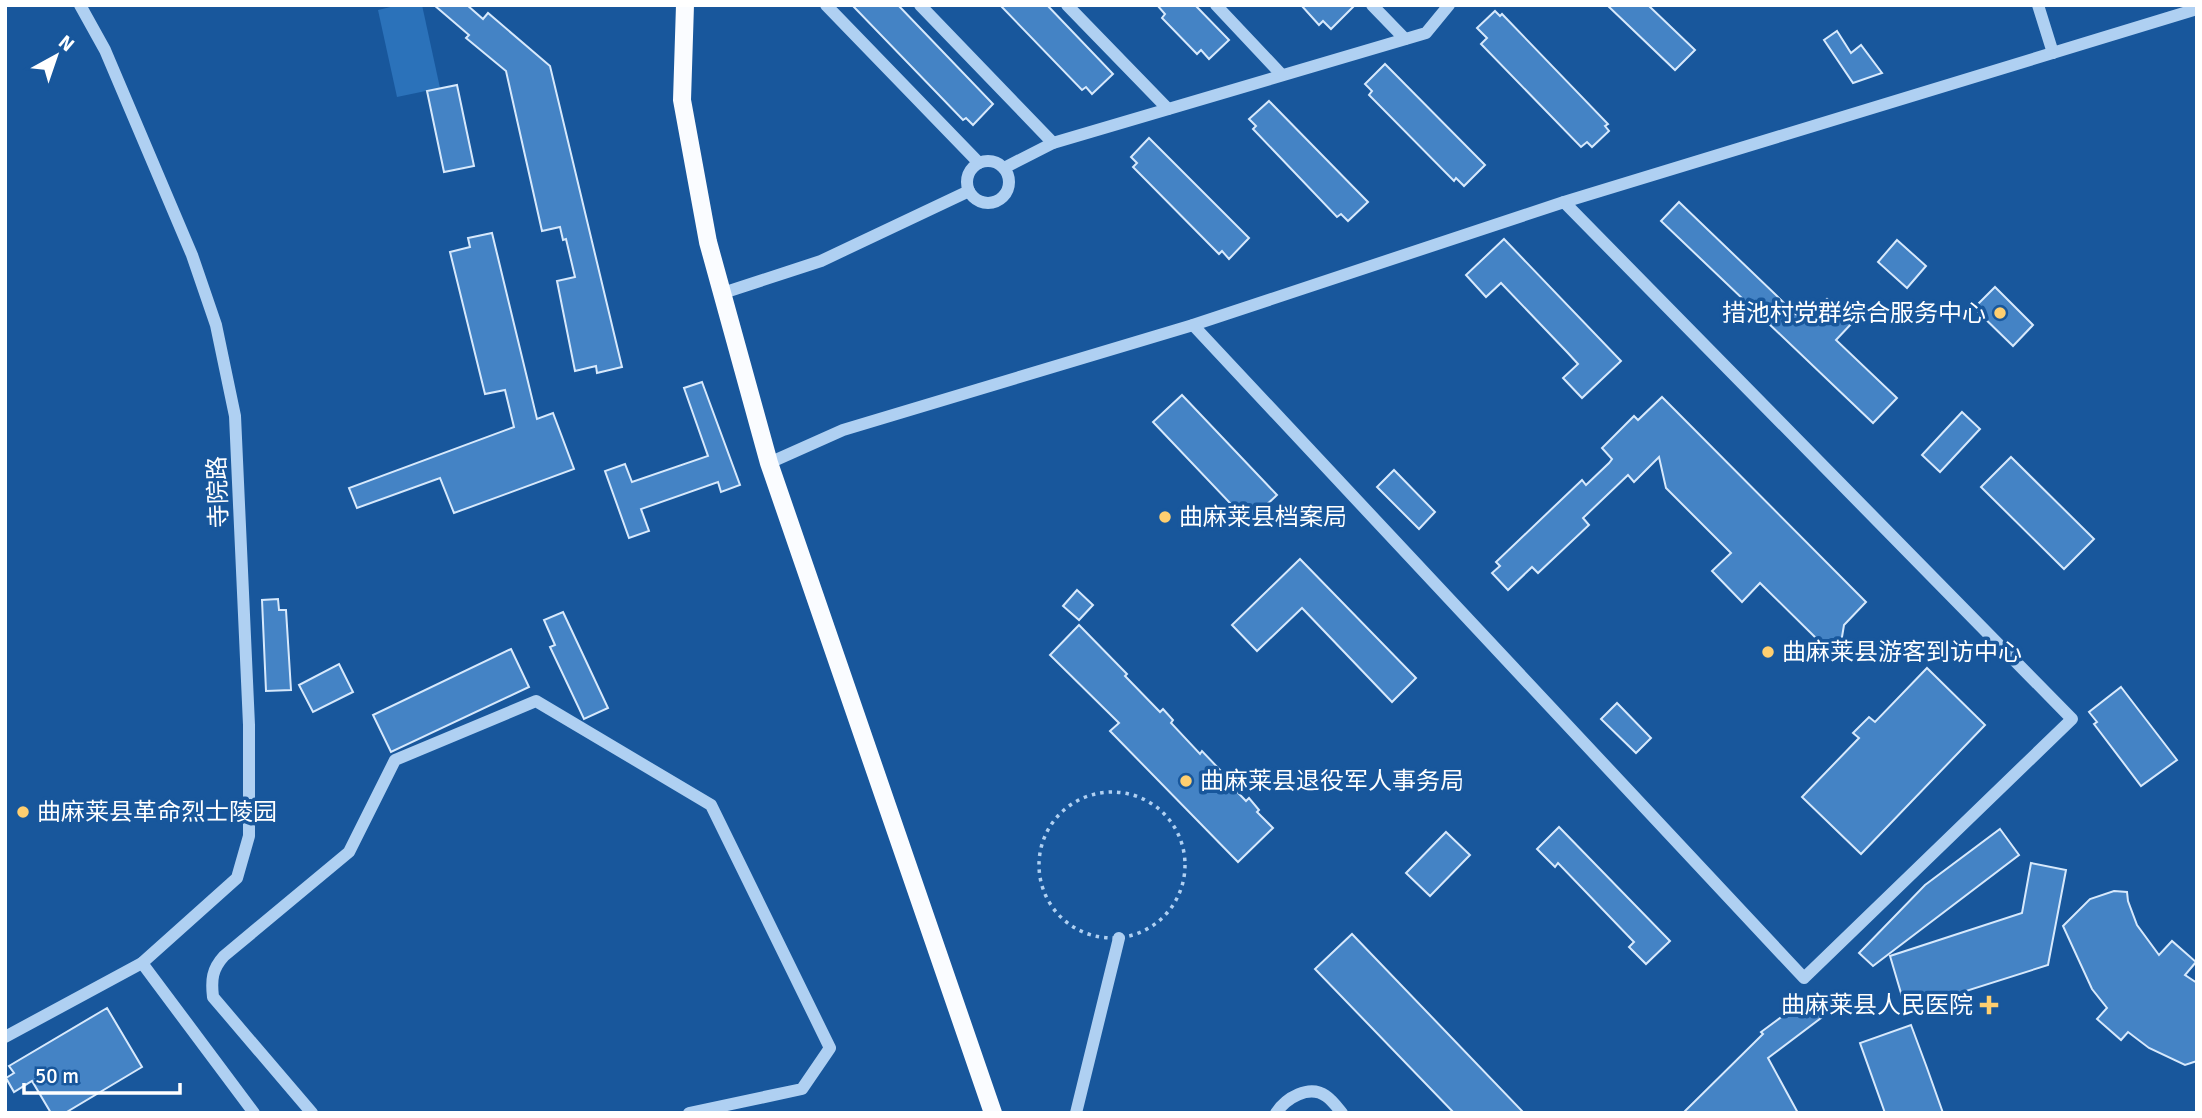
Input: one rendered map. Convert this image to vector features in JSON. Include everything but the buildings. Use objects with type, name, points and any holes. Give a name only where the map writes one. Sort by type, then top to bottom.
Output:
[{"type":"main road","points":[[685,5],[682,100],[708,243],[769,463],[993,1113]]},
{"type":"street","name":"寺院路","points":[[5,1037],[142,963],[237,878],[249,836],[248,725],[235,416],[216,325],[192,255],[105,50],[80,5]]},
{"type":"street","points":[[826,5],[979,163]]},
{"type":"street","points":[[920,5],[1053,143]]},
{"type":"street","points":[[1067,5],[1168,109]]},
{"type":"street","points":[[1216,5],[1282,75]]},
{"type":"street","points":[[1372,5],[1405,39]]},
{"type":"street","points":[[1004,167],[1009,183],[1002,198],[986,203],[978,201],[969,191],[966,180],[968,172],[979,163],[989,161],[1004,167],[1053,143],[1426,33],[1450,5]]},
{"type":"street","points":[[2038,5],[2053,53]]},
{"type":"street","points":[[769,463],[843,430],[1193,325],[1564,202],[2197,9]]},
{"type":"street","points":[[723,293],[821,261],[969,191]]},
{"type":"street","points":[[1193,325],[1804,978],[2072,719],[1564,202]]},
{"type":"street","points":[[312,1113],[213,998],[211,983],[215,966],[349,852],[395,760],[536,701],[711,805],[830,1048],[802,1089],[689,1113]]},
{"type":"street","points":[[1076,1113],[1119,938]]},
{"type":"street","points":[[142,963],[254,1113]]},
{"type":"street","points":[[1276,1113],[1292,1097],[1313,1092],[1324,1094],[1342,1113]]},
{"type":"path","points":[[1104,792],[1134,796],[1160,811],[1178,835],[1183,850],[1183,880],[1171,908],[1149,929],[1119,938],[1089,935],[1063,919],[1045,895],[1038,865],[1045,835],[1062,811],[1082,799],[1104,792]]},
{"type":"shaded area","points":[[399,5],[422,5],[440,88],[397,97],[378,10]]},
{"type":"place","name":"措池村党群综合服务中心","points":[[2000,313]]},
{"type":"place","name":"曲麻莱县档案局","points":[[1165,517]]},
{"type":"place","name":"曲麻莱县游客到访中心","points":[[1768,652]]},
{"type":"place","name":"曲麻莱县退役军人事务局","points":[[1186,781]]},
{"type":"place","name":"曲麻莱县革命烈士陵园","points":[[23,812]]},
{"type":"place","name":"曲麻莱县人民医院","points":[[1989,1005]]}]
